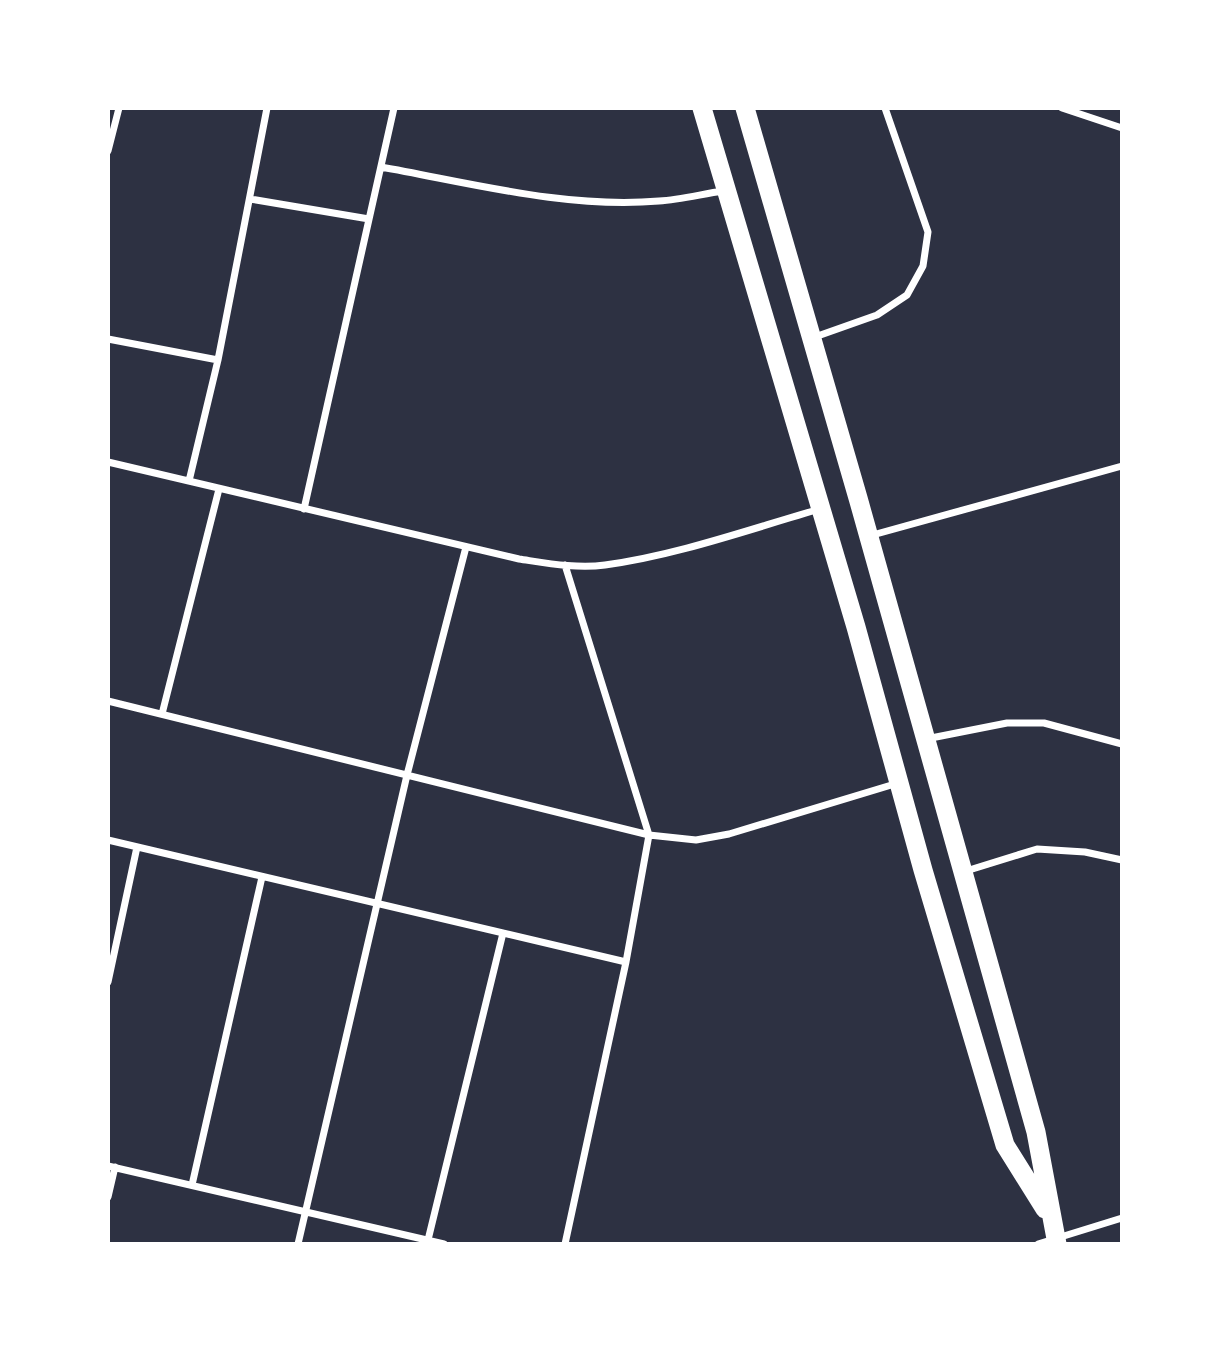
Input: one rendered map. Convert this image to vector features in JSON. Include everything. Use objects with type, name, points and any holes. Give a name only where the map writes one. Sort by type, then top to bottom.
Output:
[{"type":"highway","points":[[702,108],[1005,1145],[1050,1236]]},
{"type":"highway","points":[[745,108],[869,536],[1036,1132],[1050,1236]]},
{"type":"street","points":[[109,147],[119,108]]},
{"type":"street","points":[[189,481],[218,360],[267,108]]},
{"type":"street","points":[[304,509],[394,108]]},
{"type":"street","points":[[1062,108],[1122,128]]},
{"type":"street","points":[[1093,119],[1094,108]]},
{"type":"street","points":[[811,338],[877,315],[907,295],[923,266],[928,232],[887,111]]},
{"type":"street","points":[[381,167],[523,193],[598,202],[659,201],[725,190]]},
{"type":"street","points":[[250,199],[369,219]]},
{"type":"street","points":[[108,339],[218,360]]},
{"type":"street","points":[[108,462],[519,559],[565,565],[603,566],[662,554],[820,509]]},
{"type":"street","points":[[869,536],[1122,466]]},
{"type":"street","points":[[162,714],[219,488]]},
{"type":"street","points":[[298,1244],[407,775],[466,547]]},
{"type":"street","points":[[565,565],[649,835],[626,962],[565,1244]]},
{"type":"street","points":[[108,701],[649,835],[696,841],[729,834],[899,782]]},
{"type":"street","points":[[925,739],[1007,723],[1044,723],[1122,744]]},
{"type":"street","points":[[108,840],[626,962]]},
{"type":"street","points":[[108,982],[137,847]]},
{"type":"street","points":[[962,873],[1037,849],[1085,852],[1122,860]]},
{"type":"street","points":[[192,1185],[262,877]]},
{"type":"street","points":[[428,1240],[503,933]]},
{"type":"street","points":[[108,1197],[112,1166],[444,1244]]},
{"type":"street","points":[[1050,1236],[1122,1218]]}]
